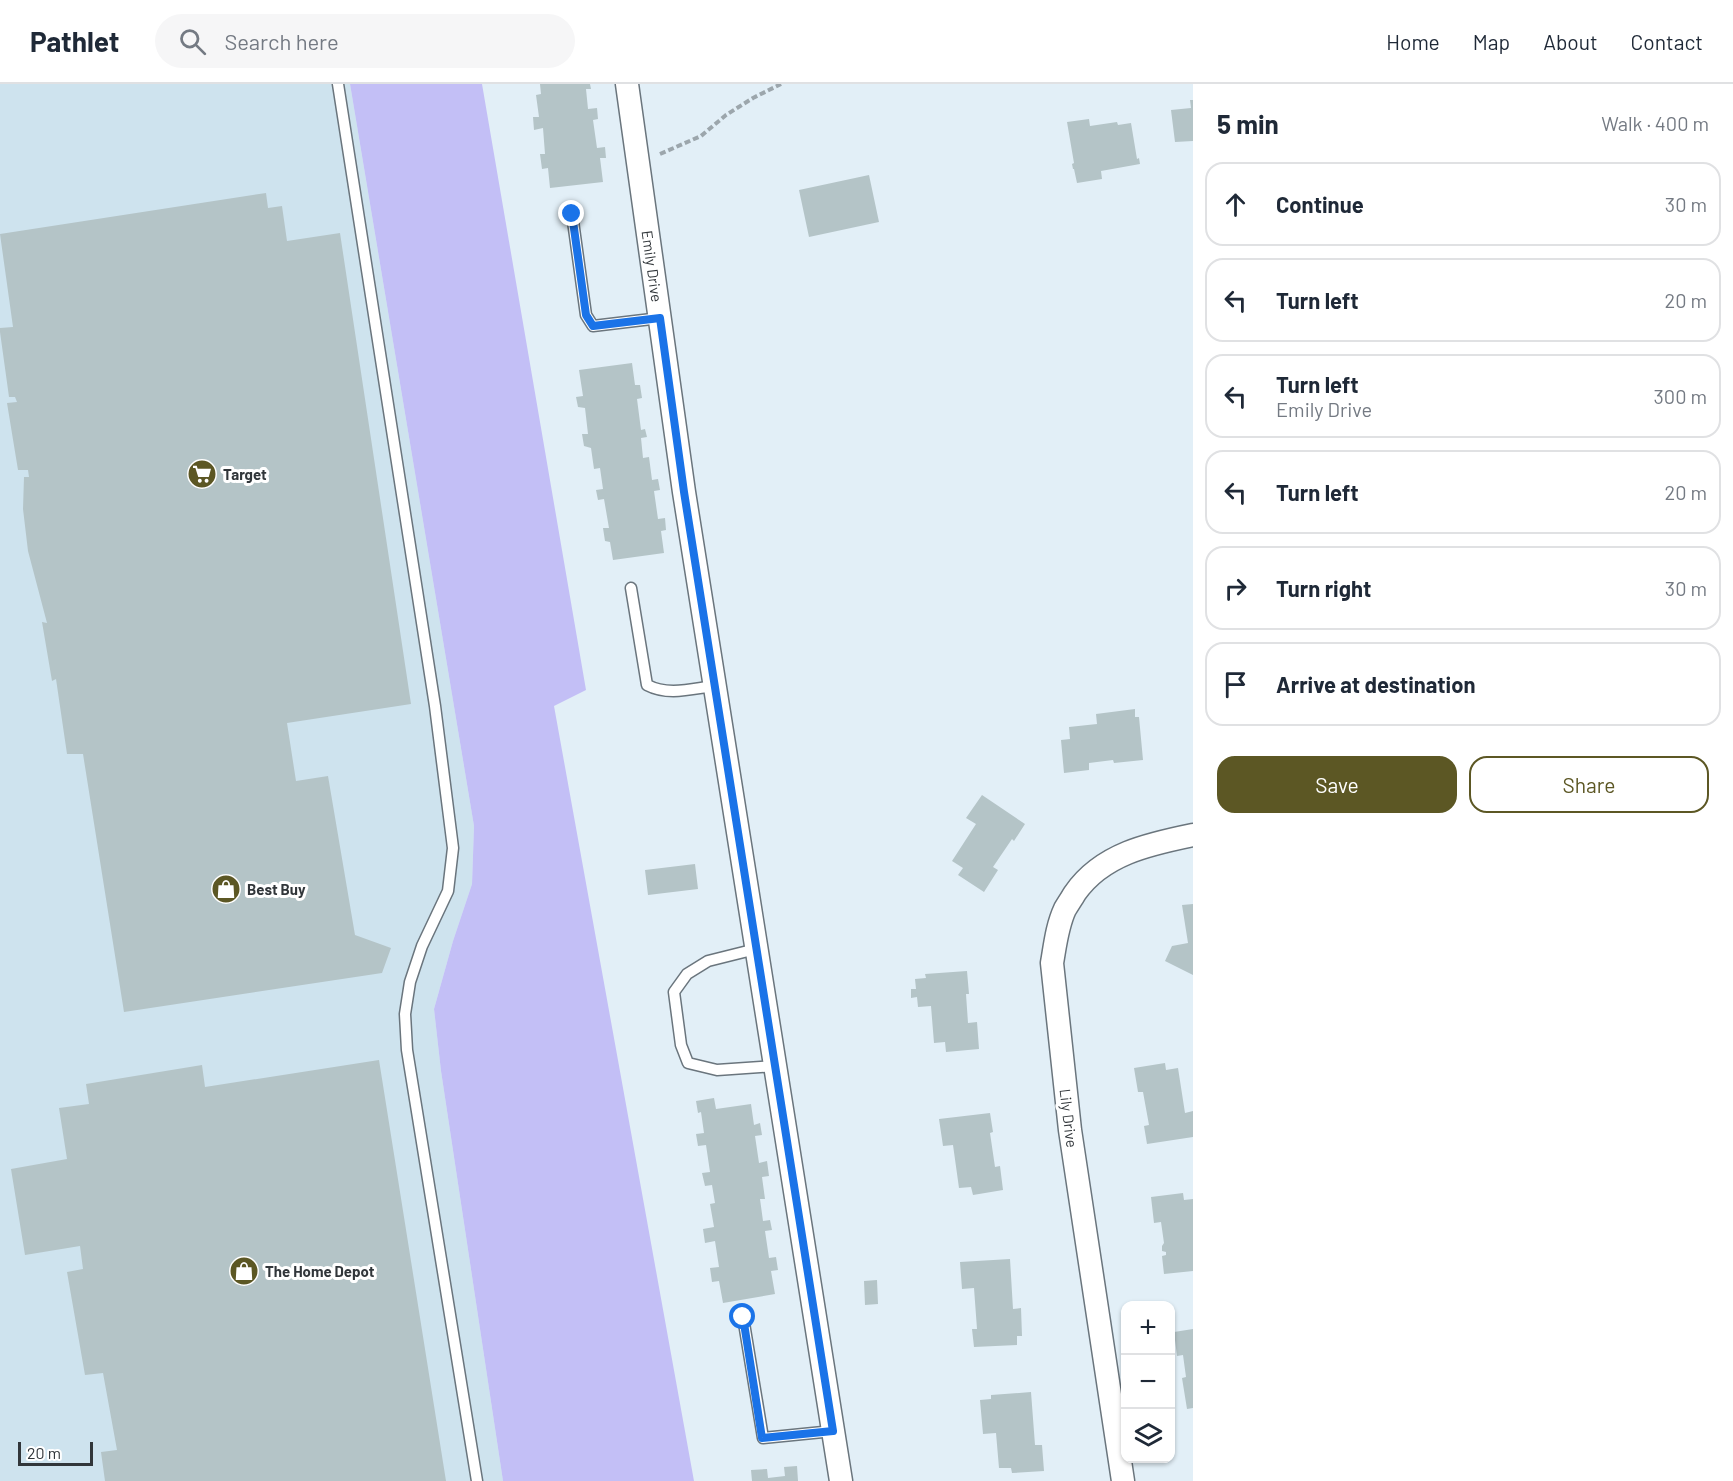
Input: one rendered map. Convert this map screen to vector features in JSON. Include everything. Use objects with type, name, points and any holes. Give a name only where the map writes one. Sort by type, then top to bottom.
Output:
[{"type":"street","name":"Emily Drive","points":[[627,84],[684,492],[841,1481]]},
{"type":"street","name":"Lily Drive","points":[[1123,1481],[1070,1130],[1052,963],[1056,937],[1065,909],[1085,879],[1118,856],[1155,842],[1193,835]]},
{"type":"lane","points":[[338,84],[435,706],[453,848],[448,891],[422,946],[410,982],[405,1014],[407,1050],[477,1481]]},
{"type":"lane","points":[[572,214],[586,315],[593,326],[660,318]]},
{"type":"lane","points":[[631,588],[647,684],[658,690],[674,692],[714,686]]},
{"type":"lane","points":[[756,949],[708,961],[687,974],[674,992],[681,1045],[688,1064],[717,1070],[775,1066]]},
{"type":"lane","points":[[743,1317],[762,1438],[833,1431]]},
{"type":"path","points":[[638,159],[664,153],[701,136],[744,104],[781,84]]},
{"type":"shaded area","points":[[0,84],[350,84],[474,826],[472,884],[434,1009],[441,1071],[503,1481],[0,1481]]},
{"type":"shaded area","points":[[350,84],[482,84],[586,690],[554,706],[694,1481],[503,1481],[441,1071],[434,1009],[472,884],[474,826]]},
{"type":"building","points":[[540,84],[590,84],[591,89],[586,89],[588,109],[597,108],[598,119],[593,120],[597,148],[605,147],[606,158],[600,158],[603,182],[550,188],[548,168],[542,169],[540,154],[545,154],[543,128],[534,130],[533,117],[539,117],[536,95],[541,94]]},
{"type":"building","points":[[1190,100],[1193,100],[1193,141],[1175,142],[1171,110],[1191,108]]},
{"type":"building","points":[[1089,119],[1090,126],[1117,122],[1118,125],[1131,123],[1137,159],[1139,158],[1140,164],[1101,171],[1102,179],[1077,183],[1072,164],[1074,163],[1067,122]]},
{"type":"building","points":[[869,175],[879,222],[809,237],[799,190]]},
{"type":"building","name":"Target","points":[[266,193],[268,208],[282,206],[287,241],[340,233],[411,704],[287,723],[296,781],[328,776],[355,935],[391,948],[382,973],[124,1012],[83,754],[67,754],[56,679],[52,681],[42,622],[47,623],[28,551],[23,509],[24,477],[29,477],[28,470],[18,470],[7,403],[17,402],[15,397],[9,397],[0,332],[0,328],[13,327],[0,234]]},
{"type":"building","points":[[632,363],[635,385],[640,385],[642,398],[637,399],[641,430],[645,429],[647,437],[641,438],[643,458],[649,457],[652,480],[658,479],[660,490],[654,491],[658,519],[665,518],[666,530],[661,531],[664,553],[613,560],[610,542],[605,541],[603,528],[609,528],[604,499],[598,500],[596,490],[603,489],[600,468],[594,469],[591,448],[584,446],[582,434],[588,434],[585,408],[578,407],[576,397],[583,396],[579,370]]},
{"type":"building","points":[[1135,709],[1135,717],[1139,717],[1143,760],[1089,763],[1089,770],[1064,773],[1061,740],[1070,739],[1069,727],[1097,724],[1096,714]]},
{"type":"building","points":[[982,795],[1025,824],[993,867],[998,870],[984,892],[958,875],[963,868],[952,861],[976,824],[966,818]]},
{"type":"building","points":[[695,864],[698,889],[648,895],[645,870]]},
{"type":"building","points":[[1193,904],[1193,975],[1165,961],[1172,946],[1188,943],[1182,905]]},
{"type":"building","points":[[967,971],[968,1023],[977,1022],[979,1049],[946,1052],[945,1042],[934,1043],[931,1006],[918,1007],[917,997],[911,998],[911,989],[916,989],[915,979],[926,978],[925,974]]},
{"type":"building","name":"The Home Depot","points":[[379,1060],[446,1481],[105,1481],[101,1452],[117,1450],[103,1373],[85,1375],[67,1272],[83,1269],[80,1246],[25,1255],[11,1169],[67,1159],[59,1108],[89,1104],[86,1084],[202,1065],[205,1087]]},
{"type":"building","points":[[1165,1063],[1166,1070],[1178,1068],[1185,1113],[1193,1111],[1193,1137],[1147,1144],[1144,1126],[1149,1125],[1143,1092],[1138,1092],[1134,1068]]},
{"type":"building","points":[[714,1098],[716,1109],[751,1104],[754,1125],[760,1123],[762,1135],[755,1136],[759,1163],[767,1161],[769,1176],[762,1177],[765,1199],[760,1199],[763,1221],[770,1220],[772,1230],[765,1231],[769,1258],[776,1257],[778,1270],[771,1271],[775,1294],[723,1303],[719,1281],[712,1282],[710,1268],[719,1267],[715,1241],[705,1243],[703,1229],[714,1227],[710,1204],[715,1203],[712,1185],[705,1186],[702,1173],[710,1172],[706,1145],[698,1146],[696,1134],[704,1133],[701,1112],[698,1113],[696,1101]]},
{"type":"building","points":[[990,1113],[993,1132],[990,1133],[995,1167],[1000,1166],[1003,1190],[973,1195],[971,1187],[959,1188],[953,1145],[943,1146],[939,1119]]},
{"type":"building","points":[[1183,1193],[1184,1200],[1193,1199],[1193,1271],[1164,1274],[1162,1256],[1166,1255],[1166,1252],[1162,1251],[1164,1243],[1161,1222],[1154,1223],[1151,1197]]},
{"type":"building","points":[[1010,1259],[1013,1309],[1021,1308],[1022,1336],[1017,1336],[1017,1345],[974,1347],[972,1329],[977,1329],[974,1288],[962,1289],[960,1262]]},
{"type":"building","points":[[877,1280],[878,1304],[865,1305],[864,1281]]},
{"type":"building","points":[[1193,1329],[1193,1408],[1187,1409],[1182,1378],[1186,1377],[1183,1355],[1177,1356],[1175,1332]]},
{"type":"building","points":[[1031,1392],[1035,1445],[1042,1445],[1044,1471],[1012,1473],[1011,1468],[999,1468],[996,1433],[983,1434],[980,1400],[991,1399],[991,1395]]},
{"type":"building","points":[[797,1466],[798,1481],[752,1481],[751,1470],[767,1469],[768,1478],[785,1476],[784,1467]]},
{"type":"place","name":"Target","points":[[202,474]]},
{"type":"place","name":"Best Buy","points":[[226,889]]},
{"type":"place","name":"The Home Depot","points":[[244,1271]]},
{"type":"route","points":[[572,214],[586,315],[593,326],[660,318],[684,492],[833,1431],[762,1438],[743,1317]]}]
